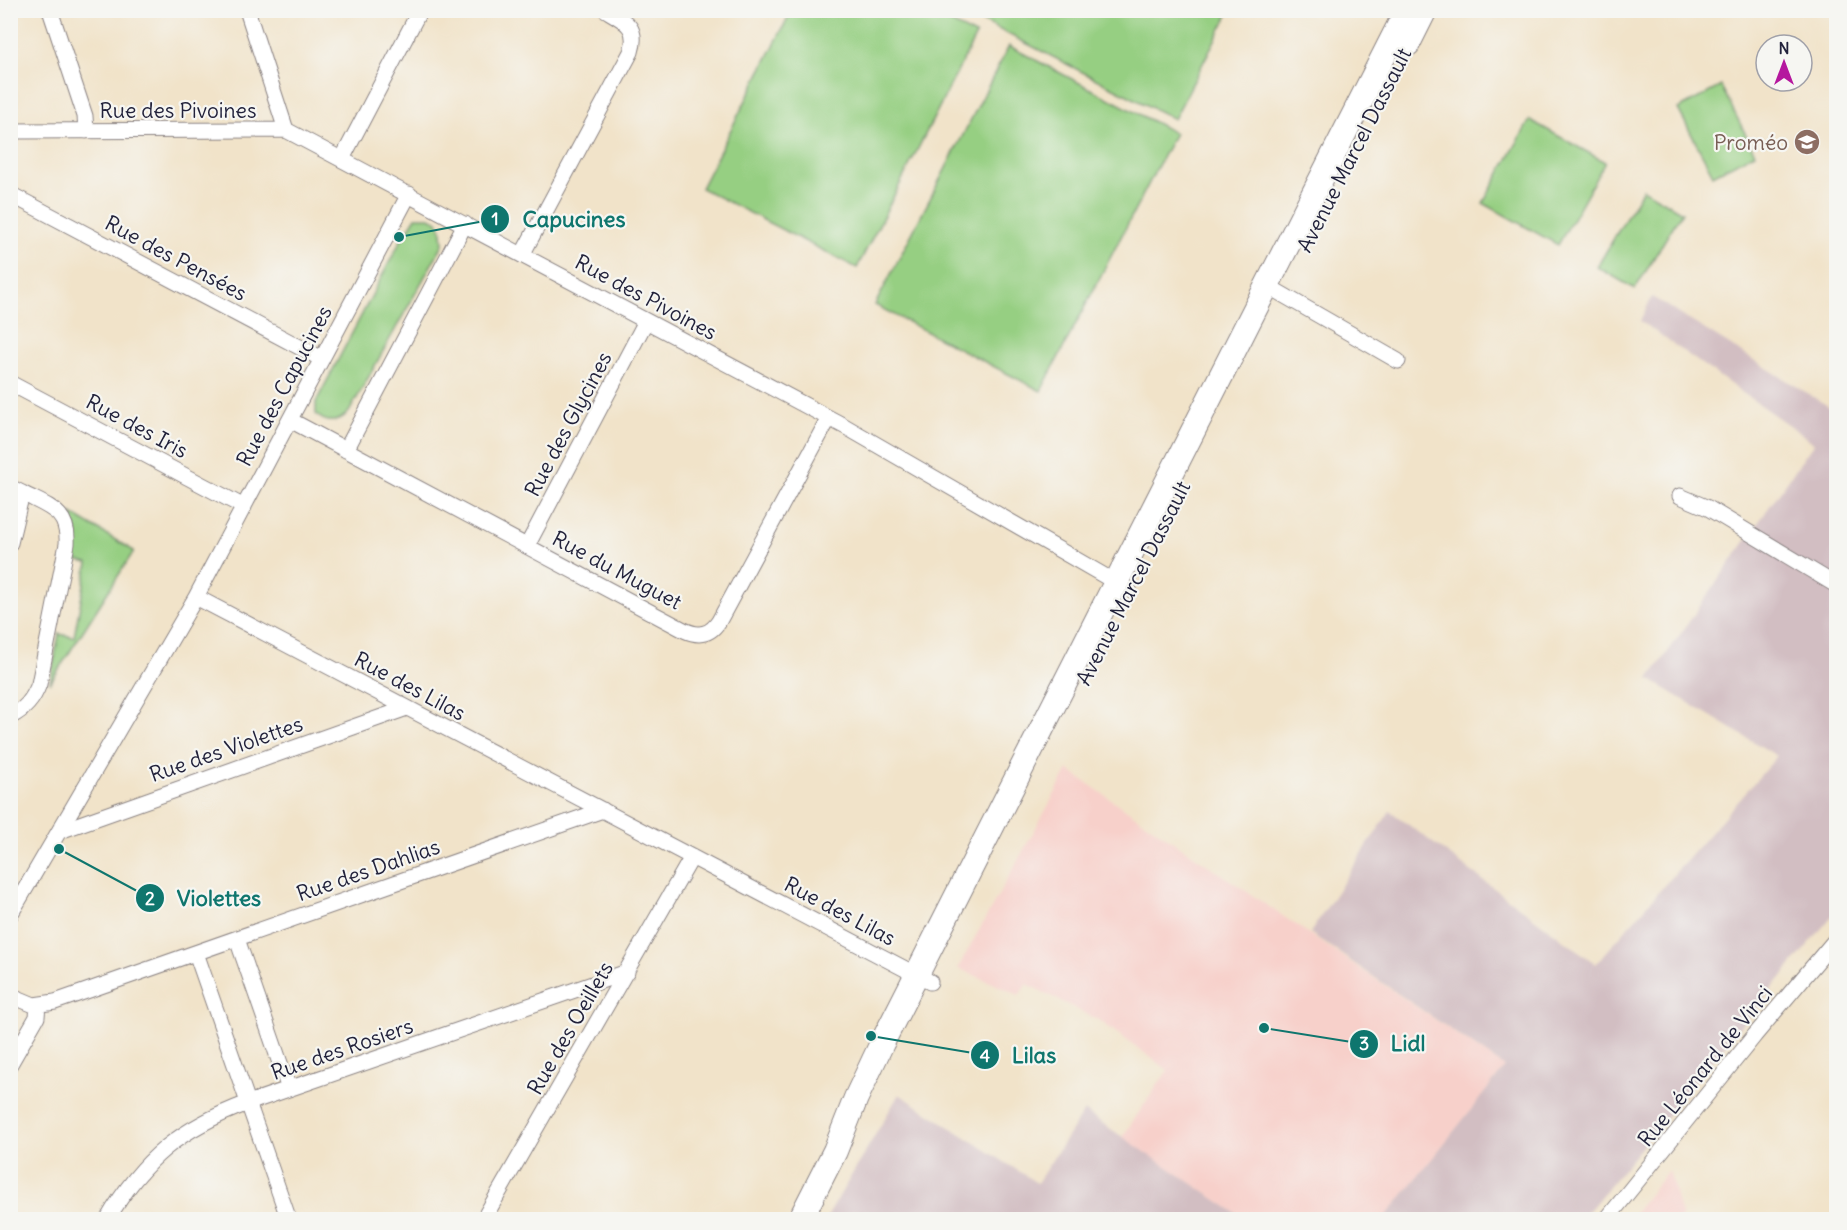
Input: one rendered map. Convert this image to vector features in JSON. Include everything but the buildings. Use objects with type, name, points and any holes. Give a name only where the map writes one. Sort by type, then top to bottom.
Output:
[{"type":"main road","name":"Avenue Marcel Dassault","points":[[800,1220],[835,1151],[861,1087],[924,979],[1273,289],[1407,10]]},
{"type":"main road","name":"Avenue Marcel Dassault","points":[[1273,289],[1425,10]]},
{"type":"street","points":[[50,10],[85,116],[86,131]]},
{"type":"street","points":[[247,10],[286,130]]},
{"type":"street","points":[[342,159],[420,10]]},
{"type":"street","points":[[522,255],[631,52],[634,38],[630,27],[606,10]]},
{"type":"street","name":"Rue des Pivoines","points":[[10,131],[286,130],[829,418],[1123,586]]},
{"type":"street","name":"Rue des Pensées","points":[[10,194],[322,359]]},
{"type":"street","name":"Rue des Capucines","points":[[196,597],[409,194]]},
{"type":"street","points":[[345,450],[465,224]]},
{"type":"street","points":[[1273,289],[1398,361]]},
{"type":"street","name":"Rue des Glycines","points":[[527,546],[646,321]]},
{"type":"street","name":"Rue des Iris","points":[[10,383],[244,507]]},
{"type":"street","name":"Rue du Muguet","points":[[290,420],[684,630],[697,634],[707,633],[719,621],[829,418]]},
{"type":"street","points":[[10,543],[16,490],[57,512],[66,523],[67,544],[39,684],[32,700],[10,717]]},
{"type":"street","points":[[1680,496],[1708,508],[1836,585]]},
{"type":"street","points":[[10,915],[196,597]]},
{"type":"street","name":"Rue des Lilas","points":[[196,597],[924,979]]},
{"type":"street","name":"Rue des Violettes","points":[[60,831],[407,708]]},
{"type":"street","name":"Rue des Dahlias","points":[[38,1005],[55,1002],[603,810]]},
{"type":"street","name":"Rue des Oeillets","points":[[483,1220],[692,857]]},
{"type":"street","points":[[237,939],[290,1089]]},
{"type":"street","name":"Rue Léonard de Vinci","points":[[1606,1220],[1755,1035],[1836,939]]},
{"type":"street","points":[[196,953],[289,1220]]},
{"type":"street","name":"Rue des Rosiers","points":[[107,1220],[127,1186],[166,1147],[203,1123],[248,1103],[627,972]]},
{"type":"street","points":[[10,994],[24,1002],[38,1005],[37,1017],[10,1064]]},
{"type":"shaded area","points":[[1652,297],[1836,411],[1836,911],[1582,1219],[1384,1219],[1505,1067],[1310,933],[1390,811],[1596,964],[1777,756],[1649,679],[1814,443],[1640,321]]},
{"type":"shaded area","points":[[1068,770],[1505,1067],[1384,1219],[1245,1219],[1122,1137],[1168,1070],[1100,1021],[1027,984],[1019,995],[958,968]]},
{"type":"shaded area","points":[[899,1094],[1037,1183],[1084,1111],[1245,1219],[826,1219]]},
{"type":"shaded area","points":[[1669,1170],[1682,1219],[1629,1219]]},
{"type":"green space","points":[[792,10],[927,11],[976,35],[857,268],[701,188]]},
{"type":"green space","points":[[963,11],[1230,11],[1174,119]]},
{"type":"green space","points":[[1009,46],[1175,133],[1041,391],[875,305]]},
{"type":"green space","points":[[1721,86],[1755,153],[1713,175],[1678,109]]},
{"type":"green space","points":[[1530,120],[1605,162],[1558,245],[1483,203]]},
{"type":"green space","points":[[1643,189],[1682,212],[1635,289],[1597,267]]},
{"type":"green space","points":[[416,217],[430,217],[438,222],[443,244],[349,412],[337,420],[324,420],[316,414],[316,402],[400,242]]},
{"type":"green space","points":[[72,514],[134,551],[50,683],[59,634],[74,637],[88,563],[74,560],[77,535]]},
{"type":"place","name":"Proméo","points":[[1807,142]]},
{"type":"place","name":"Capucines","points":[[399,237]]},
{"type":"place","name":"Violettes","points":[[59,849]]},
{"type":"place","name":"Lidl","points":[[1264,1028]]},
{"type":"place","name":"Lilas","points":[[871,1036]]}]
